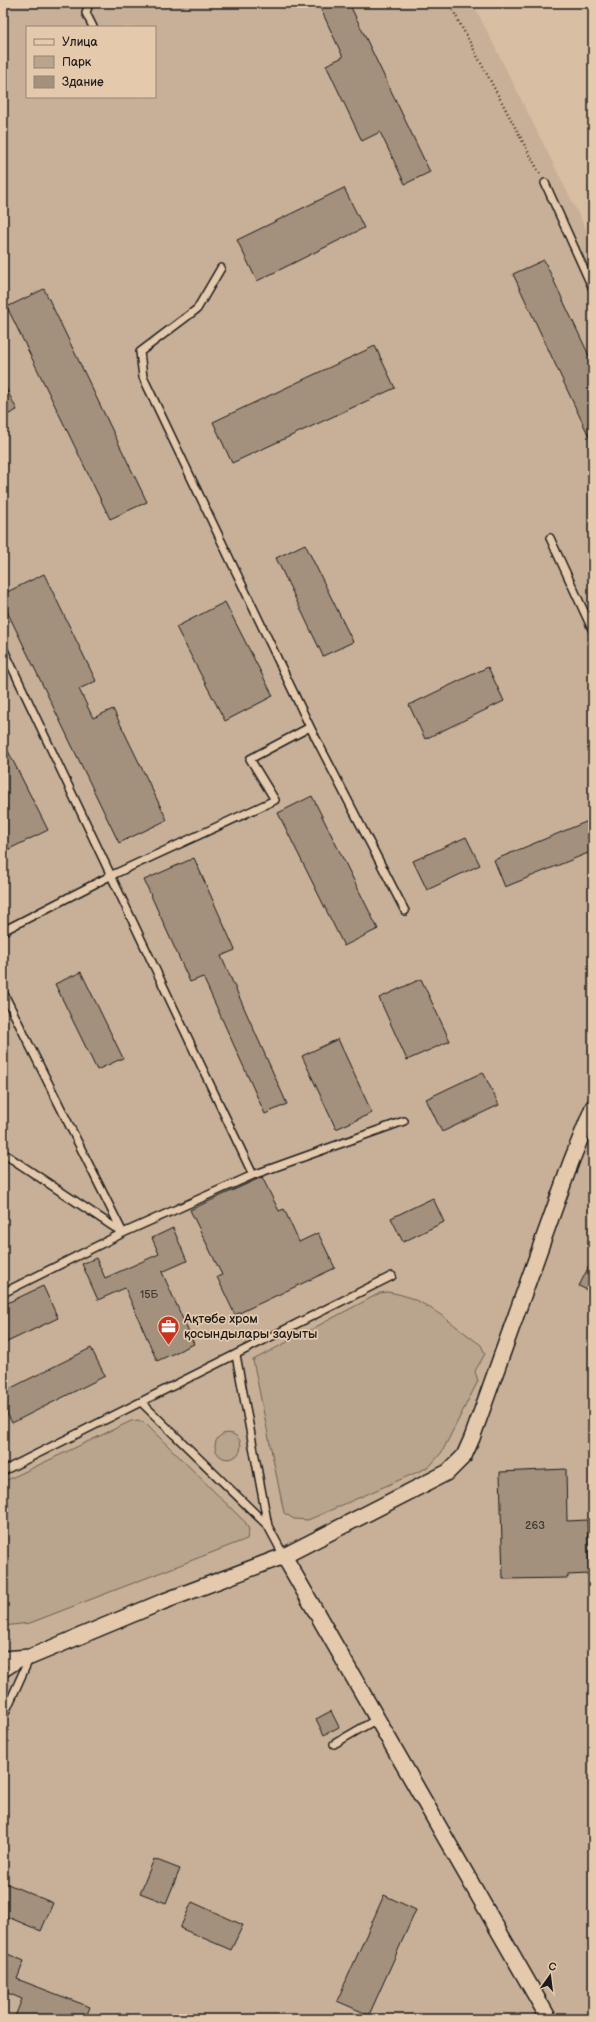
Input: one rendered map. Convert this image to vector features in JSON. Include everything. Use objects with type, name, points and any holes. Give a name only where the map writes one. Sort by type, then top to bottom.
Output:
[{"type":"street","points":[[3,1659],[30,1657],[162,1602],[284,1556],[448,1472],[464,1456],[472,1438],[571,1162],[593,1107]]},
{"type":"street","points":[[284,1556],[549,2019]]},
{"type":"lane","points":[[89,3],[86,13],[92,26]]},
{"type":"lane","points":[[545,183],[593,289]]},
{"type":"lane","points":[[221,268],[197,309],[140,352],[143,377],[310,727],[405,911]]},
{"type":"lane","points":[[550,538],[593,631]]},
{"type":"lane","points":[[3,648],[253,1175]]},
{"type":"lane","points":[[3,930],[110,876],[275,800],[250,759],[310,727]]},
{"type":"lane","points":[[3,992],[123,1233]]},
{"type":"lane","points":[[3,1293],[123,1233],[253,1175],[404,1121]]},
{"type":"lane","points":[[3,1153],[123,1233]]},
{"type":"lane","points":[[3,1471],[392,1276]]},
{"type":"lane","points":[[236,1354],[268,1526],[284,1556]]},
{"type":"lane","points":[[141,1402],[268,1526]]},
{"type":"lane","points":[[3,1674],[30,1657]]},
{"type":"lane","points":[[3,1717],[30,1657]]},
{"type":"lane","points":[[334,1744],[377,1719]]},
{"type":"path","points":[[449,3],[545,183]]},
{"type":"shaded area","name":"Ақтөбе хром қосындылары зауыты","points":[[3,3],[473,3],[593,243],[593,2019],[3,2019]]},
{"type":"green space","points":[[387,1292],[413,1299],[425,1305],[437,1312],[481,1345],[485,1354],[475,1371],[478,1381],[442,1452],[429,1467],[308,1520],[294,1519],[284,1513],[253,1360],[380,1293]]},
{"type":"green space","points":[[137,1420],[144,1422],[246,1523],[249,1530],[247,1539],[30,1623],[3,1626],[3,1482],[131,1421]]},
{"type":"green space","points":[[228,1433],[237,1437],[241,1446],[237,1455],[228,1459],[219,1455],[215,1446],[219,1437]]},
{"type":"building","points":[[318,3],[349,3],[430,172],[405,184],[380,132],[362,141],[326,65],[343,57]]},
{"type":"building","points":[[344,188],[364,228],[257,281],[237,240]]},
{"type":"building","points":[[544,260],[593,364],[593,445],[513,274]]},
{"type":"building","points":[[44,289],[147,502],[110,519],[7,307]]},
{"type":"building","points":[[375,346],[395,388],[232,463],[213,422]]},
{"type":"building","points":[[3,382],[17,410],[3,417]]},
{"type":"building","points":[[305,544],[353,642],[323,656],[276,558]]},
{"type":"building","points":[[44,574],[96,681],[79,689],[93,718],[113,709],[167,820],[119,843],[3,603],[3,594]]},
{"type":"building","points":[[225,602],[273,696],[225,721],[176,627]]},
{"type":"building","points":[[488,667],[504,701],[425,739],[409,705]]},
{"type":"building","points":[[3,741],[48,830],[3,852]]},
{"type":"building","points":[[312,796],[378,929],[344,946],[278,813]]},
{"type":"building","points":[[593,819],[593,851],[505,887],[494,860]]},
{"type":"building","points":[[466,837],[480,865],[427,890],[413,861]]},
{"type":"building","points":[[194,858],[235,950],[221,956],[287,1104],[265,1114],[203,977],[190,982],[144,880]]},
{"type":"building","points":[[81,972],[123,1058],[97,1070],[55,984]]},
{"type":"building","points":[[421,979],[450,1041],[407,1060],[379,998]]},
{"type":"building","points":[[338,1039],[372,1113],[336,1129],[302,1056]]},
{"type":"building","points":[[483,1072],[499,1105],[442,1132],[426,1099]]},
{"type":"building","points":[[262,1177],[279,1211],[284,1209],[299,1242],[318,1233],[335,1268],[235,1315],[217,1277],[222,1275],[190,1210]]},
{"type":"building","points":[[433,1198],[444,1222],[403,1242],[391,1218]]},
{"type":"building","points":[[173,1228],[187,1261],[162,1272],[194,1344],[157,1361],[125,1288],[98,1300],[82,1264],[96,1258],[105,1278],[159,1254],[152,1238]]},
{"type":"building","points":[[593,1258],[593,1293],[579,1286]]},
{"type":"building","points":[[43,1286],[58,1318],[3,1344],[3,1305]]},
{"type":"building","points":[[91,1348],[105,1376],[12,1423],[3,1405],[3,1392]]},
{"type":"building","points":[[566,1469],[567,1521],[587,1520],[589,1574],[568,1575],[568,1578],[503,1579],[500,1472]]},
{"type":"building","points":[[331,1711],[339,1727],[324,1735],[316,1719]]},
{"type":"building","points":[[154,1859],[180,1869],[166,1903],[140,1893]]},
{"type":"building","points":[[3,1882],[53,1903],[41,1931],[3,1915]]},
{"type":"building","points":[[384,1895],[416,1910],[369,2015],[337,2001]]},
{"type":"building","points":[[192,1902],[243,1925],[231,1950],[180,1928]]},
{"type":"building","points":[[3,1952],[24,1961],[17,1979],[90,2007],[85,2019],[14,2019],[22,1999],[3,1991]]},
{"type":"place","name":"Ақтөбе хром қосындылары зауыты","points":[[168,1346]]}]
